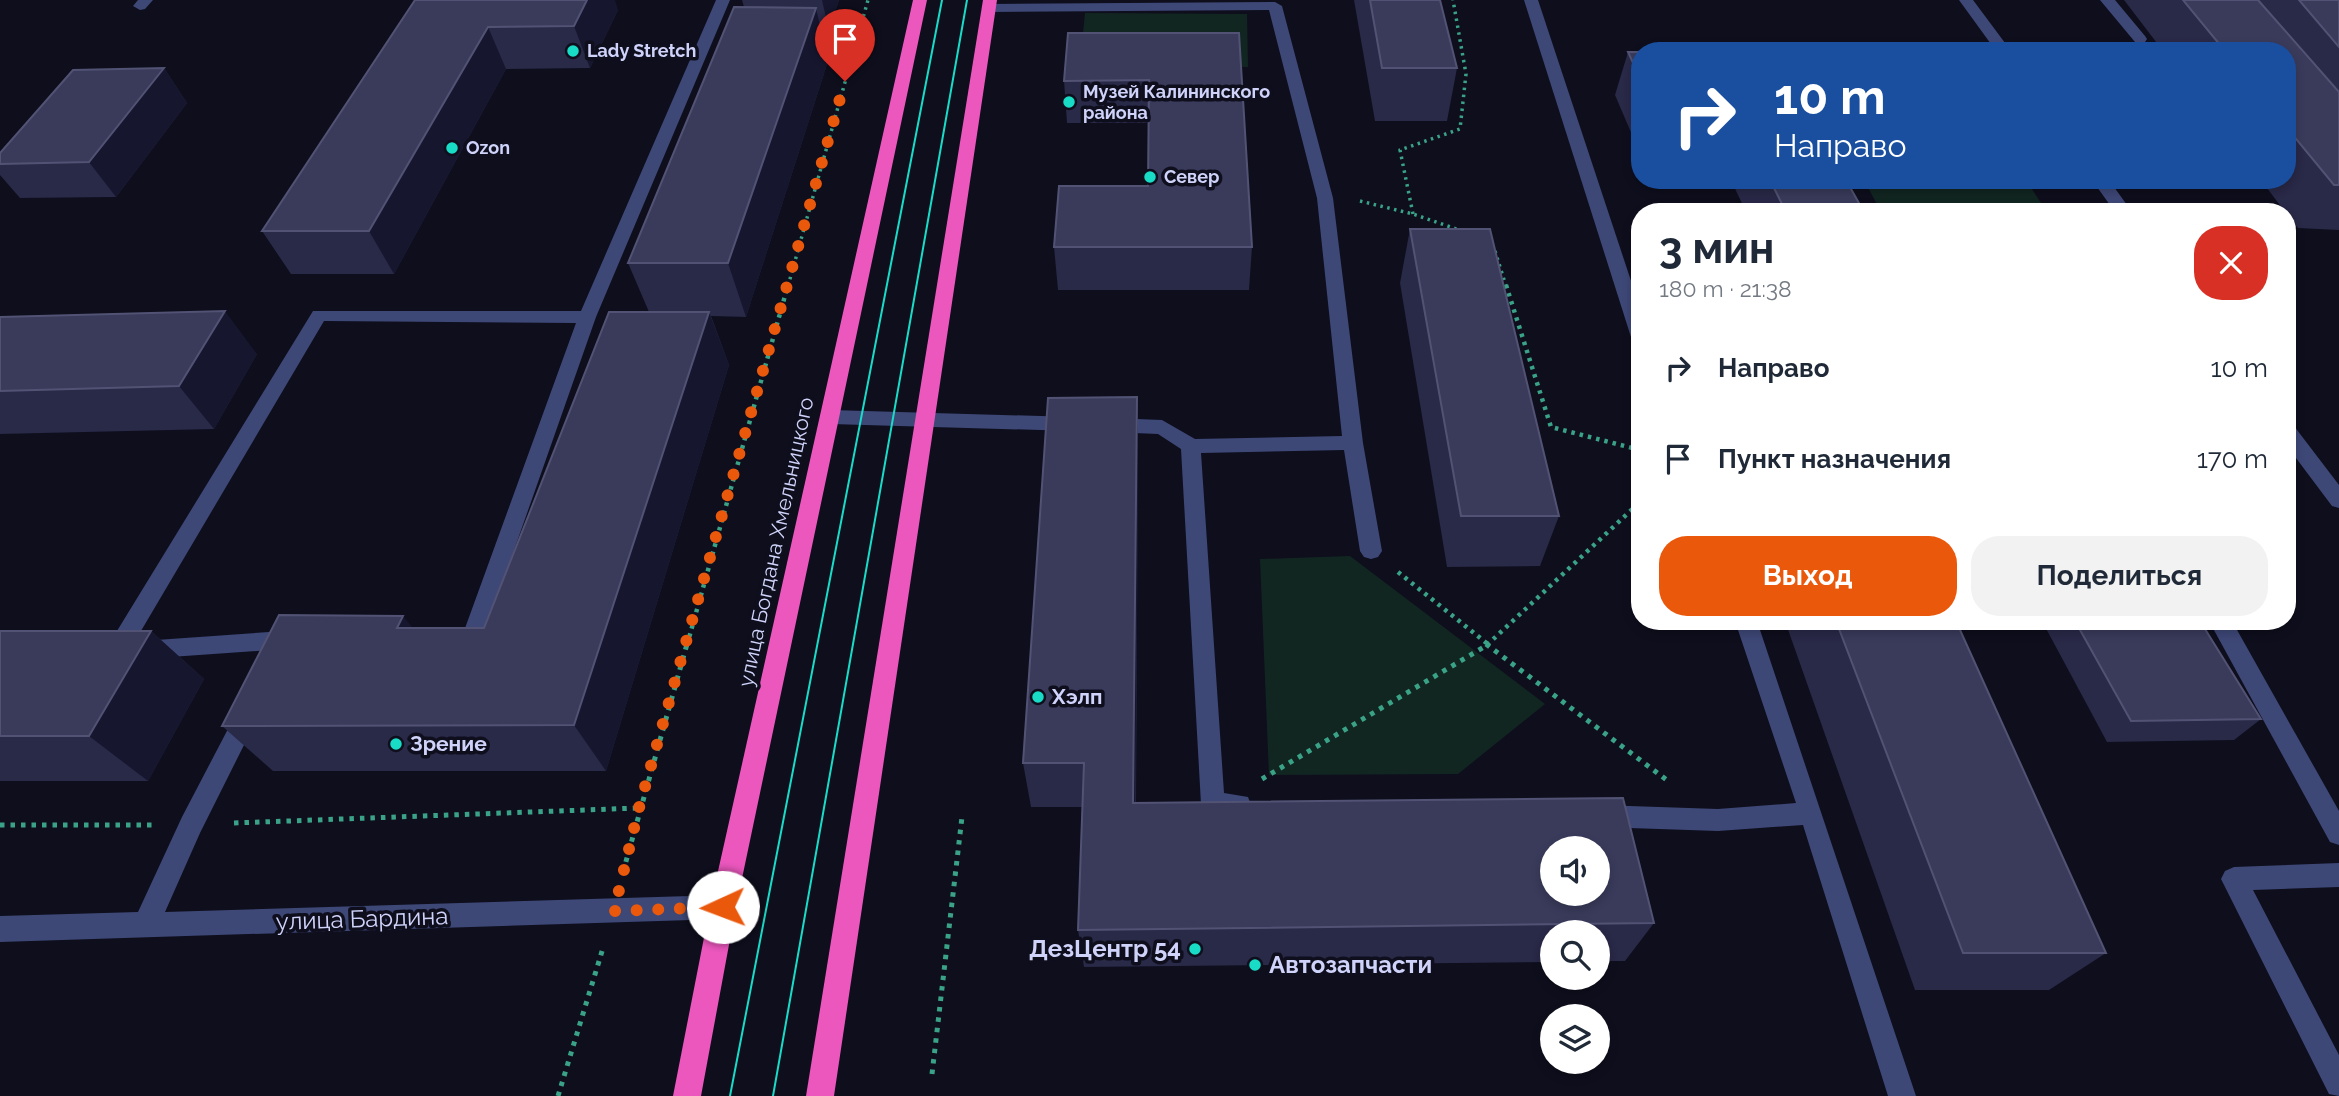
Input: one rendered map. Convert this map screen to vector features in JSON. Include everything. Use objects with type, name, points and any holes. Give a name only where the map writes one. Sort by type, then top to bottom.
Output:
[{"type":"highway","name":"улица Богдана Хмельницкого","points":[[687,1096],[723,907],[920,0]]},
{"type":"highway","points":[[820,1096],[989,4]]},
{"type":"street","points":[[445,640],[472,640],[587,317],[723,0]]},
{"type":"street","points":[[1531,0],[1631,309]]},
{"type":"street","points":[[1966,0],[1997,42]]},
{"type":"street","points":[[2107,0],[2140,39]]},
{"type":"street","points":[[989,4],[1200,3],[1275,6],[1325,198],[1353,443],[1371,551]]},
{"type":"street","points":[[117,651],[319,315],[587,317]]},
{"type":"street","points":[[831,417],[1162,427],[1191,446],[1353,443]]},
{"type":"street","points":[[2296,442],[2339,500]]},
{"type":"street","points":[[1191,446],[1213,804],[1254,805]]},
{"type":"street","points":[[1749,630],[1902,1096]]},
{"type":"street","points":[[2225,630],[2339,834]]},
{"type":"street","points":[[91,651],[291,640],[272,665]]},
{"type":"street","points":[[145,926],[191,825],[259,690]]},
{"type":"street","points":[[1582,815],[1718,820],[1811,813]]},
{"type":"street","points":[[2339,875],[2234,879],[2339,1084]]},
{"type":"street","name":"улица Бардина","points":[[0,929],[723,907]]},
{"type":"path","points":[[558,1096],[614,911],[639,808],[868,0]]},
{"type":"path","points":[[1413,214],[1400,150],[1460,129],[1466,74],[1453,0]]},
{"type":"path","points":[[1325,198],[1364,202],[1413,214],[1464,232]]},
{"type":"path","points":[[1494,247],[1551,427],[1631,448]]},
{"type":"path","points":[[1213,804],[1269,775],[1488,645],[1631,510]]},
{"type":"path","points":[[1371,551],[1488,645],[1718,820]]},
{"type":"path","points":[[0,825],[191,825],[639,808]]},
{"type":"path","points":[[932,1074],[962,817]]},
{"type":"green space","points":[[1085,13],[1247,14],[1248,67],[1080,65]]},
{"type":"green space","points":[[1869,189],[2032,189],[2041,203],[1876,203]]},
{"type":"green space","points":[[1350,556],[1545,704],[1458,774],[1269,775],[1260,559]]},
{"type":"building","points":[[415,0],[587,0],[574,26],[488,27],[369,231],[262,231]]},
{"type":"building","points":[[1370,0],[1440,0],[1457,68],[1382,68]]},
{"type":"building","points":[[2183,0],[2258,0],[2295,42],[2218,42]]},
{"type":"building","points":[[2299,0],[2339,0],[2339,47]]},
{"type":"building","points":[[734,7],[816,8],[728,263],[628,263]]},
{"type":"building","points":[[1068,33],[1239,33],[1252,247],[1054,247],[1059,186],[1148,186],[1149,80],[1064,81]]},
{"type":"building","points":[[2296,43],[2339,92],[2339,185],[2334,185],[2296,139]]},
{"type":"building","points":[[164,68],[89,162],[0,164],[0,153],[73,70]]},
{"type":"building","points":[[1774,189],[1851,189],[1859,203],[1782,203]]},
{"type":"building","points":[[1410,229],[1490,229],[1559,516],[1461,516]]},
{"type":"building","points":[[225,311],[179,386],[0,391],[0,317]]},
{"type":"building","points":[[609,312],[709,312],[574,725],[222,726],[279,615],[403,616],[397,628],[484,628]]},
{"type":"building","points":[[1137,397],[1133,803],[1623,798],[1654,923],[1540,920],[1540,924],[1078,930],[1084,763],[1023,763],[1048,398]]},
{"type":"building","points":[[1839,630],[1960,630],[2106,953],[1963,953]]},
{"type":"building","points":[[2080,630],[2206,630],[2261,719],[2131,721]]},
{"type":"building","points":[[0,631],[151,631],[89,736],[0,736]]},
{"type":"tram line","points":[[730,1096],[942,0]]},
{"type":"tram line","points":[[773,1096],[967,0]]},
{"type":"place","name":"Lady Stretch","points":[[573,51]]},
{"type":"place","name":"Музей Калининского района","points":[[1069,102]]},
{"type":"place","name":"Ozon","points":[[452,148]]},
{"type":"place","name":"Север","points":[[1150,177]]},
{"type":"place","name":"Хэлп","points":[[1038,697]]},
{"type":"place","name":"Зрение","points":[[396,744]]},
{"type":"place","name":"ДезЦентр 54","points":[[1195,949]]},
{"type":"place","name":"Автозапчасти","points":[[1255,965]]},
{"type":"route","points":[[723,907],[614,911],[639,808],[845,81]]}]
